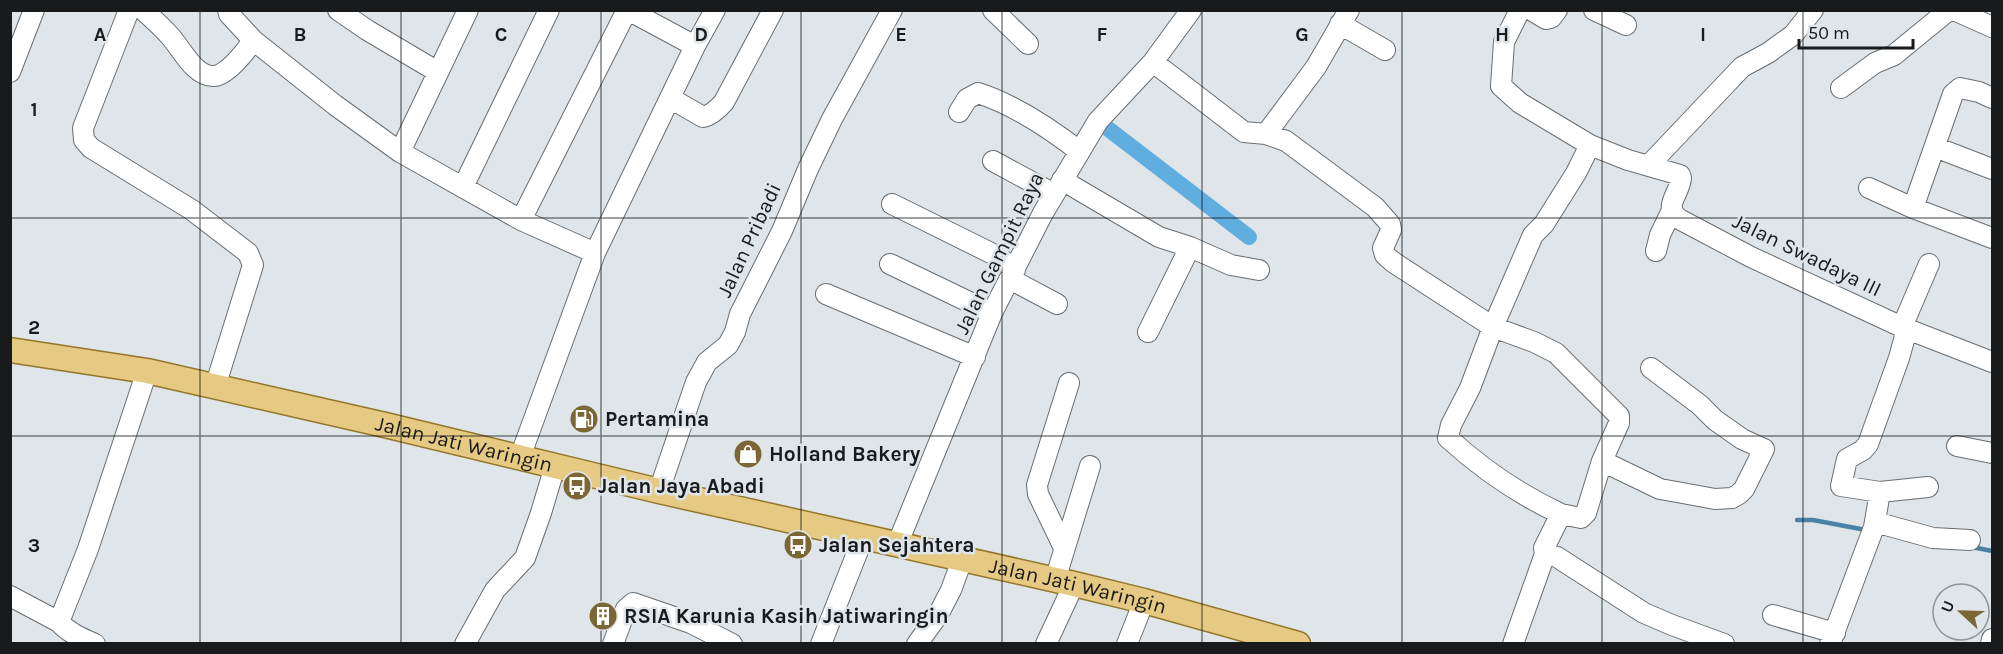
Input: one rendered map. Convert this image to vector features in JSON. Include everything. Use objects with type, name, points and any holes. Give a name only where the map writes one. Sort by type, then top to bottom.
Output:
[{"type":"main road","name":"Jalan Jati Waringin","points":[[10,350],[147,371],[862,538],[1144,601],[1291,643]]},
{"type":"street","points":[[10,72],[34,10]]},
{"type":"street","points":[[129,10],[83,128],[84,140],[91,148],[192,210],[248,253],[253,265],[215,387]]},
{"type":"street","points":[[143,10],[170,36],[198,70],[212,76],[220,75],[228,68],[244,53],[253,40]]},
{"type":"street","points":[[228,10],[253,40],[335,105],[400,152],[521,220],[595,253]]},
{"type":"street","points":[[338,10],[438,72]]},
{"type":"street","points":[[400,152],[468,10]]},
{"type":"street","points":[[463,187],[549,10]]},
{"type":"street","points":[[521,220],[627,10],[695,46]]},
{"type":"street","points":[[520,457],[595,253],[695,46],[715,10]]},
{"type":"street","points":[[670,98],[703,117],[718,109],[724,102],[773,10]]},
{"type":"street","name":"Jalan Pribadi","points":[[659,491],[696,382],[707,362],[728,345],[735,333],[741,314],[782,231],[832,119],[892,10]]},
{"type":"street","points":[[993,10],[1028,44]]},
{"type":"street","name":"Jalan Gampit Raya","points":[[897,545],[992,313],[1058,187],[1098,121],[1153,62],[1191,10]]},
{"type":"street","points":[[1520,10],[1504,42],[1501,86],[1520,104],[1590,145],[1628,160],[1680,175],[1682,178],[1656,251]]},
{"type":"street","points":[[1531,10],[1546,19],[1551,18],[1557,10]]},
{"type":"street","points":[[1594,10],[1626,25]]},
{"type":"street","points":[[1649,165],[1742,67],[1768,53],[1793,35],[1813,10]]},
{"type":"street","points":[[1842,88],[1875,63],[1894,55],[1952,10],[1992,27]]},
{"type":"street","points":[[1266,134],[1316,67],[1343,15],[1385,50]]},
{"type":"street","points":[[1153,62],[1244,132],[1266,134],[1286,141],[1301,150],[1375,207],[1386,219],[1390,224],[1390,230],[1383,248],[1385,255],[1393,262],[1492,327],[1534,342],[1556,353],[1619,416],[1619,423],[1602,461],[1586,513],[1576,519],[1534,501],[1497,479],[1448,438],[1451,425],[1470,388],[1492,327],[1533,235],[1544,224],[1576,173],[1590,145]]},
{"type":"street","points":[[1912,208],[1953,94],[1960,88],[1979,92],[1992,98]]},
{"type":"street","points":[[959,112],[973,94],[978,93],[1001,100],[1023,112],[1079,151]]},
{"type":"street","points":[[1935,147],[1992,169]]},
{"type":"street","points":[[993,161],[1058,187],[1159,237],[1191,247],[1231,265],[1259,270]]},
{"type":"street","points":[[1869,188],[1912,208],[1992,238]]},
{"type":"street","points":[[892,204],[999,257],[1013,274],[1057,304]]},
{"type":"street","name":"Jalan Swadaya III","points":[[1672,210],[1679,219],[1751,257],[1905,328],[1992,362]]},
{"type":"street","points":[[1148,332],[1191,247]]},
{"type":"street","points":[[890,264],[992,313]]},
{"type":"street","points":[[1928,487],[1880,492],[1841,486],[1841,479],[1847,459],[1863,450],[1868,444],[1899,358],[1905,328],[1929,264]]},
{"type":"street","points":[[826,294],[975,357]]},
{"type":"street","points":[[1602,461],[1651,485],[1668,490],[1715,499],[1732,498],[1744,489],[1764,449],[1742,439],[1714,420],[1700,405],[1651,368]]},
{"type":"street","points":[[59,622],[88,549],[147,371]]},
{"type":"street","points":[[1064,548],[1037,489],[1069,383]]},
{"type":"street","points":[[1957,446],[1992,453]]},
{"type":"street","points":[[465,644],[495,590],[525,558],[555,466]]},
{"type":"street","points":[[1046,644],[1064,582],[1064,548],[1090,466]]},
{"type":"street","points":[[1773,615],[1832,638],[1874,527],[1880,492]]},
{"type":"street","points":[[1561,514],[1544,548],[1547,554],[1557,557],[1644,613],[1724,644]]},
{"type":"street","points":[[1874,527],[1933,538],[1970,540]]},
{"type":"street","points":[[821,644],[862,538]]},
{"type":"street","points":[[1513,644],[1547,554]]},
{"type":"street","points":[[916,644],[938,615],[951,590],[962,560]]},
{"type":"street","points":[[10,596],[59,622],[74,635],[95,644]]},
{"type":"street","points":[[1127,644],[1144,601]]},
{"type":"street","points":[[613,644],[626,609],[633,603],[691,623],[732,644]]},
{"type":"street","points":[[1991,644],[1992,639]]},
{"type":"waterway","points":[[1098,121],[1249,237]]},
{"type":"waterway","points":[[1797,520],[1813,520],[1866,530]]},
{"type":"waterway","points":[[1972,547],[1992,551]]},
{"type":"place","name":"Pertamina","points":[[584,419]]},
{"type":"place","name":"Holland Bakery","points":[[748,454]]},
{"type":"place","name":"Jalan Jaya Abadi","points":[[577,486]]},
{"type":"place","name":"Jalan Sejahtera","points":[[798,545]]},
{"type":"place","name":"RSIA Karunia Kasih Jatiwaringin","points":[[603,616]]}]
